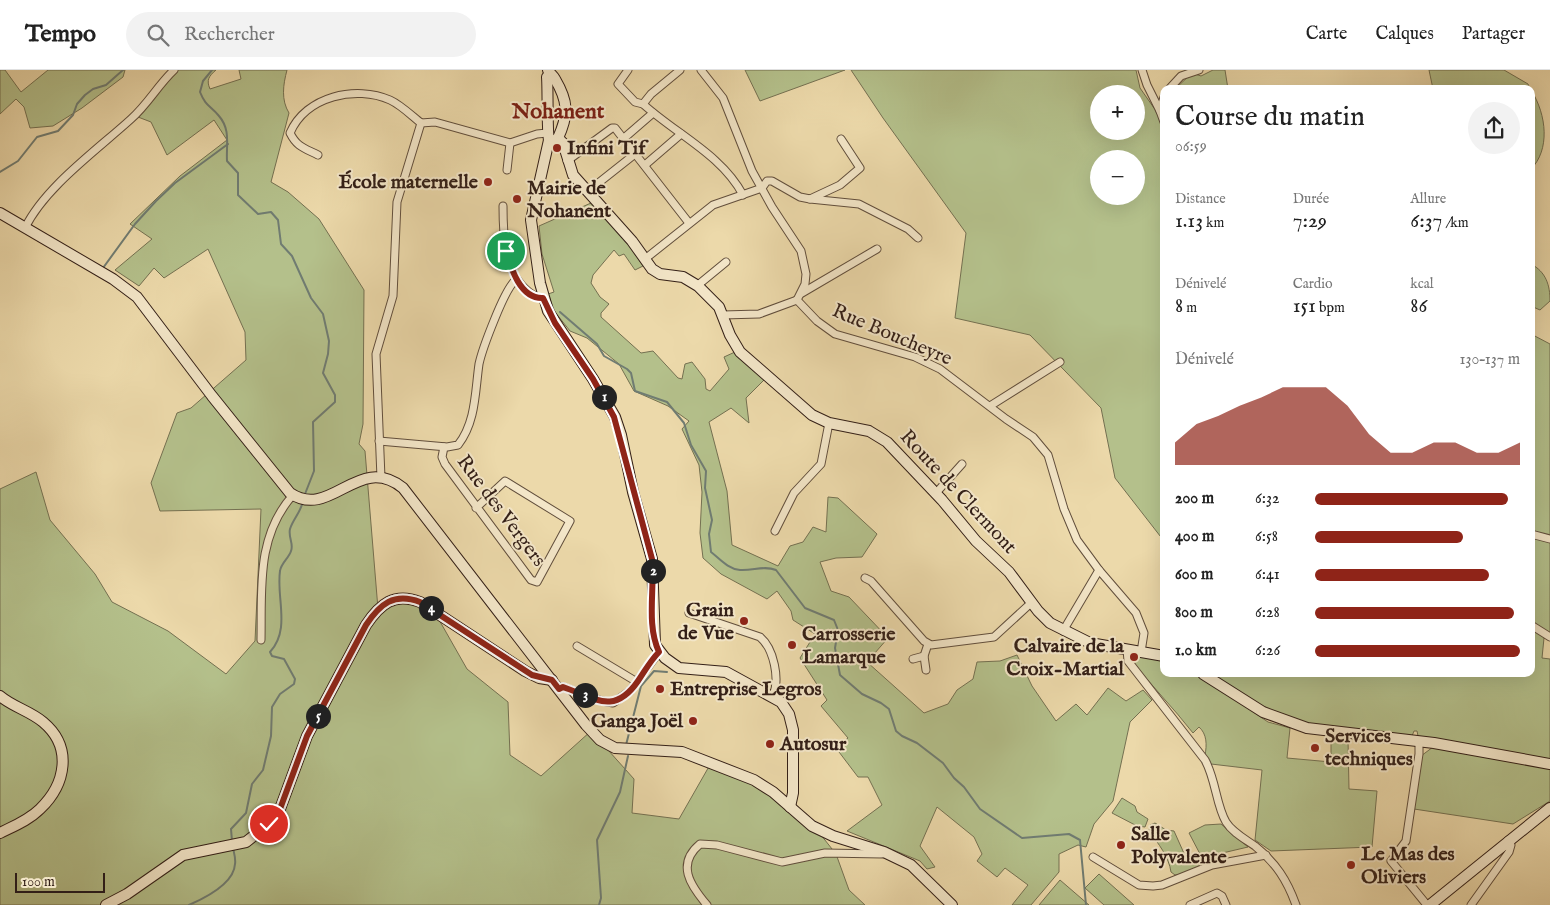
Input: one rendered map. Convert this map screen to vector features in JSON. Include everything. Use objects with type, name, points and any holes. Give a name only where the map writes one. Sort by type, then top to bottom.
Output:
[{"type":"street","points":[[25,228],[41,203],[132,118],[164,79],[174,70]]},
{"type":"street","points":[[628,70],[618,84],[632,99],[643,104],[719,164],[735,182],[743,195]]},
{"type":"street","points":[[643,104],[651,94],[680,70]]},
{"type":"street","points":[[701,70],[723,98],[734,123],[741,146],[762,188],[800,251],[806,274],[802,292],[797,300],[759,314],[723,315]]},
{"type":"street","points":[[1142,70],[1160,111]]},
{"type":"street","points":[[1173,85],[1181,76],[1199,70]]},
{"type":"street","points":[[552,137],[547,77],[549,72],[553,75],[566,98],[565,115],[552,137],[531,220],[543,298],[555,323],[593,379],[614,417],[621,435],[633,492],[652,559],[654,580],[653,633],[659,652],[679,668],[726,672],[773,696],[785,708],[792,722],[793,783],[790,807]]},
{"type":"street","points":[[318,155],[301,148],[294,142],[290,132],[294,122],[323,102],[345,93],[368,94],[390,100],[421,123],[435,122],[510,143],[552,137]]},
{"type":"street","points":[[623,139],[653,113]]},
{"type":"street","points":[[381,478],[376,354],[393,296],[397,202],[421,123]]},
{"type":"street","points":[[567,161],[612,128],[615,128],[689,223]]},
{"type":"street","points":[[645,166],[681,134]]},
{"type":"street","name":"Route de Clermont","points":[[552,137],[563,143],[567,161],[573,175],[632,241],[657,273],[684,277],[698,285],[719,307],[730,336],[744,357],[807,412],[829,423],[862,428],[881,437],[936,493],[963,526],[1009,572],[1044,618],[1063,632],[1093,644],[1160,655]]},
{"type":"street","points":[[810,199],[840,185],[860,168],[841,139]]},
{"type":"street","points":[[507,170],[510,143]]},
{"type":"street","points":[[588,192],[635,154]]},
{"type":"street","points":[[645,259],[712,206],[762,188],[767,181],[772,181],[800,197],[859,204],[908,230],[918,238]]},
{"type":"street","points":[[504,206],[506,251],[516,280],[532,294],[543,298]]},
{"type":"street","points":[[0,213],[118,282],[137,297],[276,479],[293,496],[304,500],[318,500],[361,479],[381,478],[397,484],[411,497],[593,733],[610,746],[625,751],[667,750],[696,757],[757,782],[800,817],[822,831],[884,852],[916,868],[952,905]]},
{"type":"street","points":[[802,292],[878,249]]},
{"type":"street","points":[[698,285],[726,262]]},
{"type":"street","points":[[379,441],[444,447],[458,446],[475,406],[480,359],[507,290],[516,280]]},
{"type":"street","name":"Rue Boucheyre","points":[[797,300],[817,321],[834,333],[930,364],[948,374],[1006,419],[1029,432],[1044,448],[1051,462],[1071,529],[1084,552],[1136,613],[1144,633],[1141,652]]},
{"type":"street","points":[[990,406],[1060,362]]},
{"type":"street","points":[[775,531],[794,493],[821,464],[829,423]]},
{"type":"street","name":"Rue des Vergers","points":[[444,447],[442,460],[476,508],[534,582],[540,579],[570,521],[505,481],[476,508]]},
{"type":"street","points":[[936,493],[962,464]]},
{"type":"street","points":[[262,640],[262,582],[267,545],[276,517],[293,496]]},
{"type":"street","points":[[1535,535],[1550,539]]},
{"type":"street","points":[[1063,632],[1099,570]]},
{"type":"street","points":[[865,578],[871,581],[928,644]]},
{"type":"street","points":[[106,905],[127,894],[183,855],[252,838],[276,816],[307,736],[366,625],[378,609],[389,600],[407,598],[420,602],[525,671],[539,678],[552,680]]},
{"type":"street","points":[[928,644],[994,637],[1031,602]]},
{"type":"street","points":[[688,613],[760,637],[766,642],[776,673],[776,685],[773,696]]},
{"type":"street","points":[[1535,628],[1550,637]]},
{"type":"street","points":[[926,670],[924,656],[928,644]]},
{"type":"street","points":[[576,646],[637,682]]},
{"type":"street","points":[[1127,650],[1128,661],[1205,760],[1214,778],[1226,822],[1266,855],[1284,878],[1296,905]]},
{"type":"street","points":[[559,689],[563,687],[612,703],[623,698],[659,652]]},
{"type":"street","points":[[913,659],[924,656]]},
{"type":"street","points":[[1208,677],[1257,709],[1291,723],[1319,730],[1419,741],[1550,764]]},
{"type":"street","points":[[0,696],[12,705],[34,716],[52,731],[59,741],[64,762],[60,778],[52,796],[29,818],[0,833]]},
{"type":"street","points":[[1419,741],[1419,754],[1406,841],[1390,861],[1429,905],[1550,808]]},
{"type":"street","points":[[1471,905],[1509,852],[1511,845],[1508,840]]},
{"type":"street","points":[[706,905],[689,879],[688,859],[693,850],[700,844],[717,845],[782,862],[825,853],[882,855],[884,852]]},
{"type":"street","points":[[1093,857],[1126,879],[1139,885],[1153,886],[1162,885],[1212,865],[1266,855]]},
{"type":"street","points":[[1190,905],[1217,893],[1222,896],[1226,905]]},
{"type":"green space","points":[[0,70],[5,70],[21,92],[48,70],[125,70],[123,77],[82,108],[53,126],[30,128],[24,107],[16,99],[0,114]]},
{"type":"green space","points":[[173,70],[216,70],[209,78],[210,89],[241,79],[239,70],[287,70],[284,92],[286,108],[289,113],[271,182],[288,192],[319,219],[364,290],[363,424],[359,444],[365,451],[378,609],[397,597],[434,611],[467,669],[508,702],[510,755],[541,776],[591,731],[634,779],[632,813],[679,819],[711,763],[759,783],[817,830],[836,854],[849,890],[865,905],[0,905],[0,489],[36,472],[50,520],[95,574],[112,602],[168,631],[226,674],[255,641],[261,509],[160,511],[151,483],[177,413],[191,408],[246,360],[245,332],[208,249],[164,278],[154,268],[139,286],[115,270],[152,239],[130,224],[180,176],[227,140],[214,120],[167,155],[151,122],[138,117]]},
{"type":"green space","points":[[745,70],[845,70],[760,101]]},
{"type":"green space","points":[[851,70],[1136,70],[1139,85],[1090,85],[1090,140],[1145,140],[1145,95],[1154,108],[1160,103],[1160,536],[1115,478],[1101,408],[1030,335],[955,318],[966,233],[883,118]]},
{"type":"green space","points":[[1213,70],[1225,70],[1227,85],[1179,85],[1192,73],[1201,76]]},
{"type":"green space","points":[[1429,70],[1504,70],[1528,85],[1432,85]]},
{"type":"green space","points":[[1535,98],[1543,121],[1544,132],[1544,142],[1535,164]]},
{"type":"green space","points":[[591,203],[626,240],[643,266],[635,270],[624,254],[619,256],[614,250],[593,275],[591,283],[600,297],[609,304],[601,313],[601,317],[641,353],[653,351],[678,378],[682,379],[685,364],[692,362],[705,379],[706,389],[710,391],[729,369],[724,357],[735,352],[765,379],[746,398],[749,423],[731,408],[709,422],[727,491],[732,545],[778,566],[790,546],[803,542],[813,527],[826,532],[828,497],[838,498],[877,534],[862,557],[836,558],[820,562],[831,591],[849,597],[888,638],[867,662],[924,713],[948,704],[957,690],[973,679],[977,662],[1000,661],[1017,655],[1032,686],[1056,721],[1076,704],[1087,715],[1108,688],[1126,701],[1143,690],[1152,700],[1130,722],[1113,801],[1094,824],[1086,847],[1078,845],[1059,854],[1059,872],[1031,905],[1012,905],[1028,885],[1005,868],[997,877],[977,861],[982,854],[974,837],[937,807],[920,846],[935,867],[927,869],[920,861],[847,831],[882,805],[868,777],[858,777],[836,748],[848,738],[821,706],[827,700],[800,658],[815,634],[793,620],[791,611],[777,591],[767,599],[721,574],[703,558],[700,533],[702,492],[699,465],[682,429],[689,421],[668,406],[634,391],[619,364],[587,338],[570,331],[555,312],[548,294],[554,292],[542,254],[539,226]]},
{"type":"green space","points":[[1535,266],[1544,275],[1549,290],[1550,301],[1540,310],[1535,308]]},
{"type":"green space","points":[[1535,336],[1550,344],[1550,638],[1544,638],[1542,658],[1550,659],[1550,760],[1418,736],[1417,731],[1414,731],[1412,736],[1317,727],[1266,710],[1212,677],[1535,677]]},
{"type":"green space","points":[[1134,654],[1160,659],[1160,677],[1201,677],[1268,722],[1290,728],[1287,758],[1331,762],[1331,739],[1348,739],[1349,789],[1377,791],[1372,847],[1271,851],[1255,840],[1262,770],[1211,764],[1205,755],[1206,740],[1202,730],[1199,727],[1193,733],[1131,659]]},
{"type":"green space","points":[[1433,747],[1550,768],[1550,801],[1513,824],[1414,809],[1421,756]]},
{"type":"green space","points":[[1122,798],[1135,806],[1137,812],[1148,819],[1145,827],[1137,826],[1112,813]]},
{"type":"green space","points":[[1155,823],[1166,830],[1174,831],[1187,860],[1200,854],[1189,833],[1205,825],[1221,824],[1248,847],[1214,855],[1212,861],[1184,874],[1175,875],[1171,872],[1166,856],[1149,831],[1150,825]]},
{"type":"green space","points":[[1099,874],[1134,905],[1104,905],[1085,888]]},
{"type":"green space","points":[[1060,880],[1089,905],[1039,905]]},
{"type":"waterway","points":[[0,172],[18,161],[37,137],[58,131],[73,115],[77,104],[85,95],[93,89],[106,85],[123,70]]},
{"type":"waterway","points":[[212,70],[203,81],[200,92],[204,101],[223,121],[227,132],[227,161],[238,173],[238,195],[258,214],[271,212],[278,220],[281,244],[292,256],[311,298],[323,314],[329,341],[323,373],[335,395],[335,402],[313,422],[314,471],[305,494]]},
{"type":"waterway","points":[[103,268],[135,224],[156,201],[175,183],[228,144]]},
{"type":"waterway","points":[[560,312],[597,344],[604,356],[631,373],[635,391],[667,402],[684,423],[691,445],[706,471],[705,488],[712,520],[709,534],[711,552],[732,568],[745,570],[767,568],[776,570],[805,608],[834,620],[838,630],[835,648],[840,675],[862,694],[889,709],[896,731],[917,743],[943,763],[980,809],[1022,838],[1069,834],[1080,840],[1086,905]]},
{"type":"waterway","points":[[232,841],[231,829],[246,813],[252,784],[263,770],[271,736],[272,707],[280,694],[294,684],[295,679],[284,659],[272,656],[270,652],[280,633],[280,571],[291,551],[290,529],[301,509],[303,501]]},
{"type":"waterway","points":[[626,745],[641,686],[654,671],[667,672]]},
{"type":"waterway","points":[[599,905],[601,898],[597,840],[620,792],[628,756]]},
{"type":"waterway","points":[[189,905],[218,889],[230,878],[235,862],[233,848]]},
{"type":"place","name":"Infini Tif","points":[[557,148]]},
{"type":"place","name":"École maternelle","points":[[488,182]]},
{"type":"place","name":"Mairie de Nohanent","points":[[517,199]]},
{"type":"place","name":"Grain de Vue","points":[[744,621]]},
{"type":"place","name":"Carrosserie Lamarque","points":[[792,645]]},
{"type":"place","name":"Calvaire de la Croix-Martial","points":[[1134,657]]},
{"type":"place","name":"Entreprise Legros","points":[[660,689]]},
{"type":"place","name":"Ganga Joël","points":[[693,721]]},
{"type":"place","name":"Autosur","points":[[770,744]]},
{"type":"place","name":"Services techniques","points":[[1315,748]]},
{"type":"place","name":"Salle Polyvalente","points":[[1121,845]]},
{"type":"place","name":"Le Mas des Oliviers","points":[[1351,865]]},
{"type":"district","name":"Nohanent","points":[[558,112]]},
{"type":"route","points":[[269,824],[280,809],[307,736],[366,625],[381,605],[389,600],[407,598],[420,602],[532,675],[552,680],[559,689],[563,687],[612,703],[623,698],[630,691],[651,660],[659,652],[653,633],[654,580],[652,559],[633,492],[621,435],[614,417],[593,379],[555,323],[543,298],[538,298],[532,294],[516,280],[506,251]]}]
